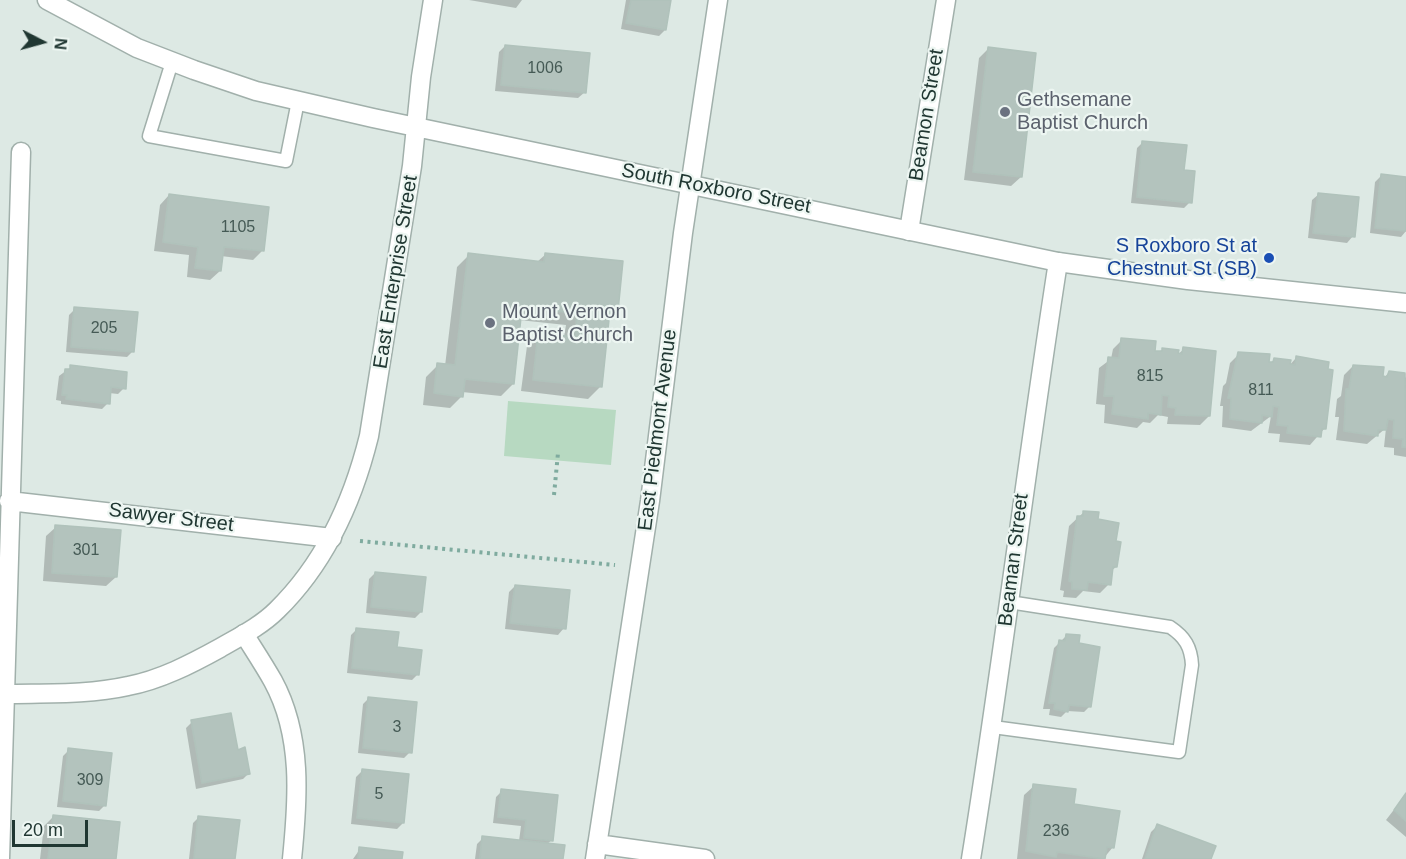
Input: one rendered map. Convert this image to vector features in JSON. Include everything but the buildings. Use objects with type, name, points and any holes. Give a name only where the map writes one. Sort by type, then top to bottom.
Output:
[{"type":"street","name":"South Roxboro Street","points":[[47,0],[137,48],[172,62],[256,91],[416,128],[1058,262],[1188,280],[1406,303]]},
{"type":"street","name":"East Enterprise Street","points":[[5,694],[77,693],[150,681],[198,660],[244,634],[276,612],[314,566],[332,538],[353,494],[369,435],[412,166],[433,0]]},
{"type":"street","name":"East Piedmont Avenue","points":[[596,851],[650,501],[683,233],[718,0]]},
{"type":"street","name":"Beamon Street","points":[[909,231],[946,0]]},
{"type":"street","points":[[0,859],[5,694],[4,533],[9,501],[21,152]]},
{"type":"street","name":"Beaman Street","points":[[972,859],[993,727],[1026,468],[1058,262]]},
{"type":"street","name":"Sawyer Street","points":[[9,501],[332,538]]},
{"type":"street","points":[[244,634],[274,683],[290,728],[297,770],[292,859]]},
{"type":"street","points":[[596,851],[705,859]]},
{"type":"lane","points":[[172,62],[148,136],[286,161],[298,101]]},
{"type":"lane","points":[[993,727],[1179,752],[1192,665],[1191,651],[1187,643],[1170,627],[1009,602]]},
{"type":"path","points":[[554,495],[558,453]]},
{"type":"path","points":[[360,541],[615,565]]},
{"type":"green space","points":[[508,401],[616,410],[611,465],[504,456]]},
{"type":"place","name":"Gethsemane Baptist Church","points":[[1005,112]]},
{"type":"place","name":"S Roxboro St at Chestnut St (SB)","points":[[1269,258]]},
{"type":"place","name":"Mount Vernon Baptist Church","points":[[490,323]]}]
